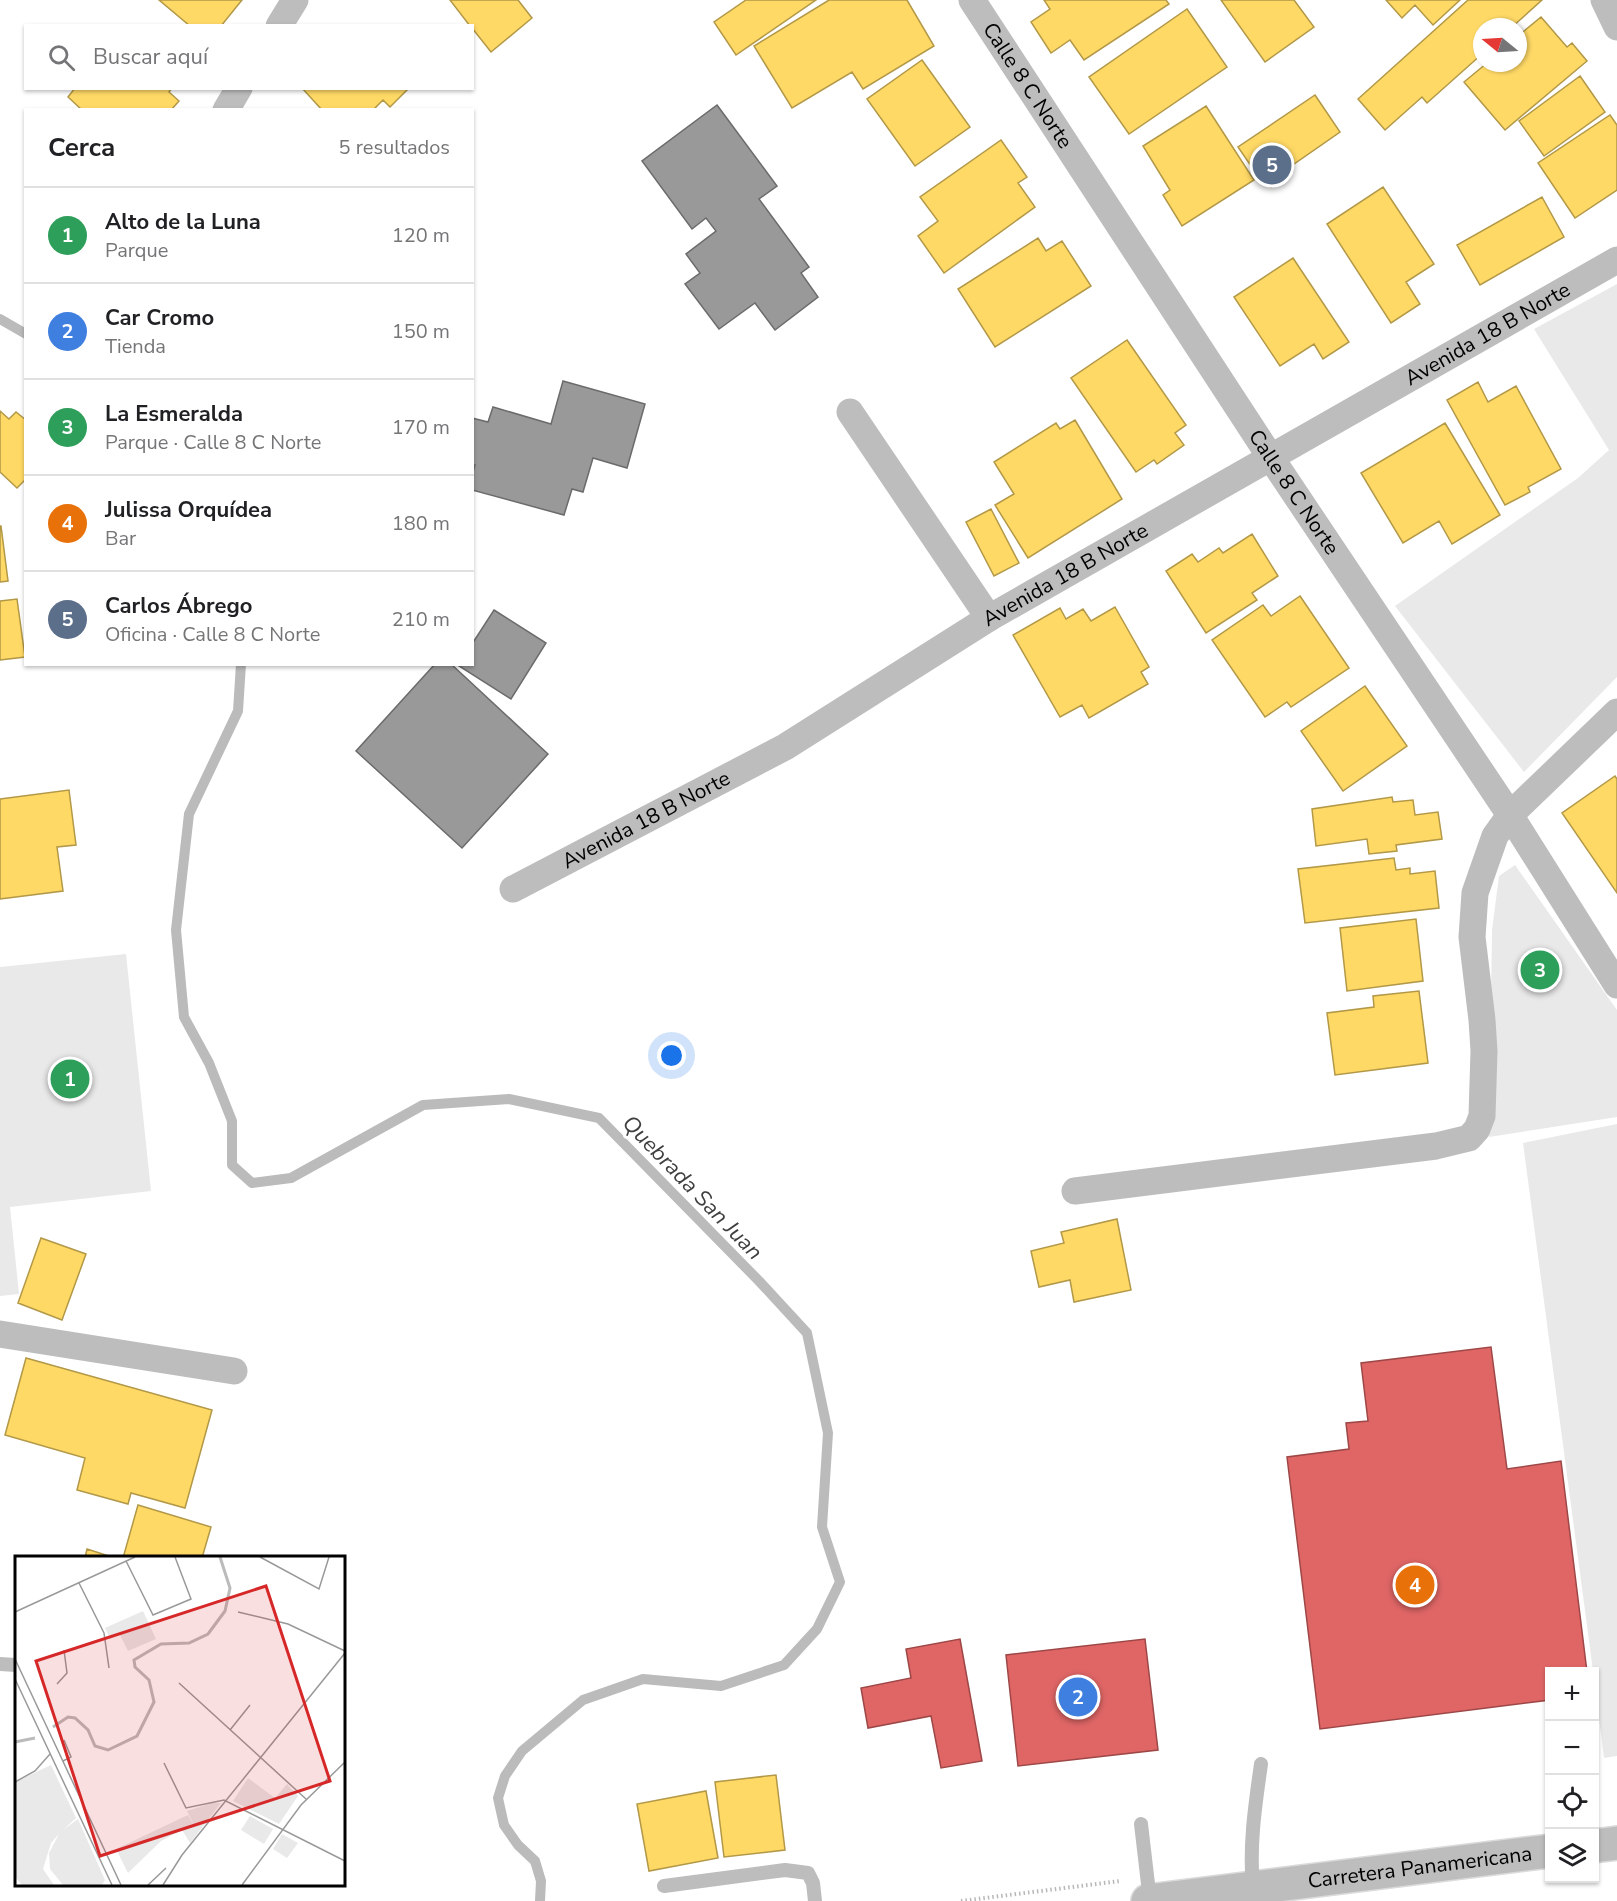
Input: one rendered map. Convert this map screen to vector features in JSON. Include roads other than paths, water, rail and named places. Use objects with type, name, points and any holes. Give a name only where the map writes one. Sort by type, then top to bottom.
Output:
[{"type":"highway","points":[[1599,1845],[1617,1843]]},
{"type":"highway","name":"Carretera Panamericana","points":[[1149,1901],[1545,1852]]},
{"type":"street","points":[[280,24],[295,0]]},
{"type":"street","name":"Calle 8 C Norte","points":[[972,0],[1271,458],[1510,815],[1617,985]]},
{"type":"street","points":[[1605,0],[1617,27]]},
{"type":"street","points":[[227,108],[238,90]]},
{"type":"street","name":"Avenida 18 B Norte","points":[[513,889],[785,747],[989,618],[1617,260]]},
{"type":"street","points":[[850,412],[989,618]]},
{"type":"street","points":[[1075,1191],[1436,1146],[1469,1138],[1477,1129],[1482,1116],[1482,1030],[1472,937],[1475,893],[1495,836],[1510,815],[1617,712]]},
{"type":"street","points":[[0,1334],[234,1371]]},
{"type":"lane","points":[[0,1664],[15,1665]]},
{"type":"lane","points":[[1253,1888],[1252,1829],[1261,1764]]},
{"type":"lane","points":[[1141,1824],[1149,1901]]},
{"type":"lane","points":[[664,1886],[799,1870],[808,1873],[813,1883],[815,1901]]},
{"type":"waterway","name":"Quebrada San Juan","points":[[0,319],[24,333]]},
{"type":"waterway","name":"Quebrada San Juan","points":[[241,666],[238,711],[189,814],[176,930],[184,1017],[209,1063],[232,1121],[232,1165],[252,1183],[291,1178],[423,1105],[509,1099],[599,1118],[807,1333],[828,1433],[822,1527],[840,1582],[817,1629],[784,1665],[721,1686],[643,1679],[583,1700],[522,1751],[505,1776],[498,1798],[504,1825],[518,1845],[535,1861],[541,1881],[540,1901]]},
{"type":"place","name":"Carlos Ábrego","points":[[1272,165]]},
{"type":"place","name":"La Esmeralda","points":[[1540,970]]},
{"type":"place","name":"Alto de la Luna","points":[[70,1079]]},
{"type":"place","name":"Julissa Orquídea","points":[[1415,1585]]},
{"type":"place","name":"Car Cromo","points":[[1078,1697]]}]
